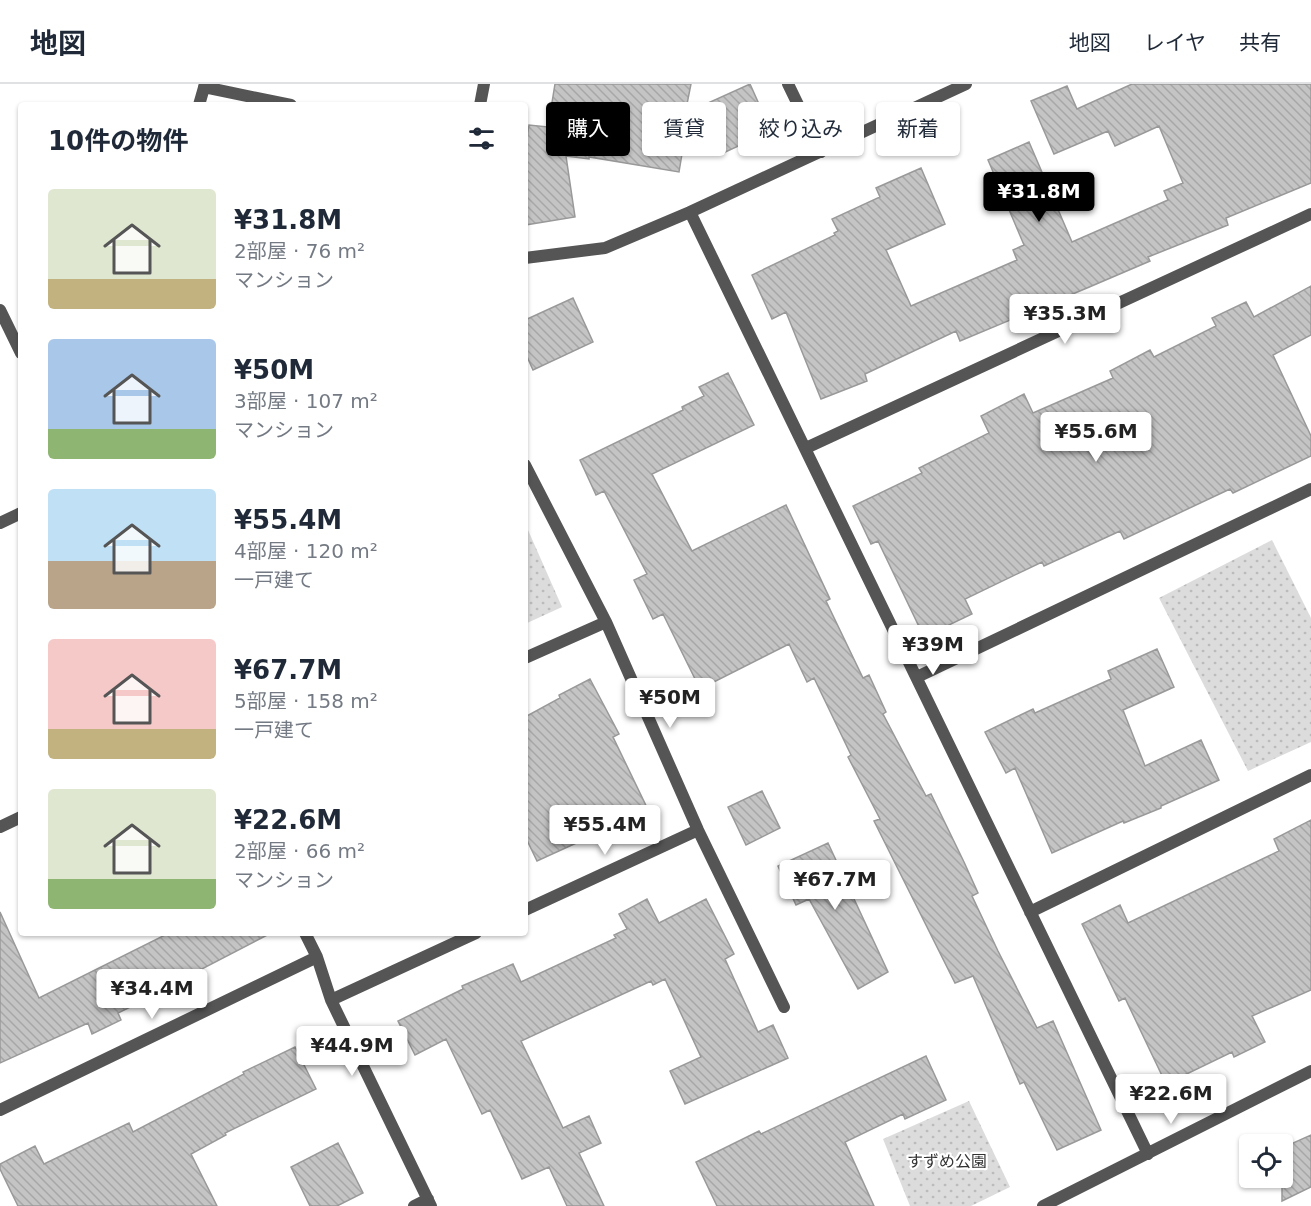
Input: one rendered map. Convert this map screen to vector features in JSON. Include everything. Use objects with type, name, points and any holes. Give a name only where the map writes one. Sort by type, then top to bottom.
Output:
[{"type":"street","points":[[481,102],[484,84]]},
{"type":"street","points":[[788,84],[797,102]]},
{"type":"street","points":[[864,132],[966,84]]},
{"type":"street","points":[[200,102],[204,85],[278,102]]},
{"type":"street","points":[[528,258],[605,248],[812,156]]},
{"type":"street","points":[[690,212],[1148,1154]]},
{"type":"street","points":[[806,448],[1311,214]]},
{"type":"street","points":[[0,310],[18,347]]},
{"type":"street","points":[[528,471],[606,622],[698,830],[784,1007]]},
{"type":"street","points":[[916,677],[1311,489]]},
{"type":"street","points":[[0,523],[18,514]]},
{"type":"street","points":[[528,657],[606,622]]},
{"type":"street","points":[[1030,912],[1311,775]]},
{"type":"street","points":[[0,827],[18,818]]},
{"type":"street","points":[[528,909],[698,830]]},
{"type":"street","points":[[306,936],[317,957],[332,1000],[430,1203],[414,1206]]},
{"type":"street","points":[[332,1000],[470,936]]},
{"type":"street","points":[[0,1110],[317,957]]},
{"type":"street","points":[[1044,1206],[1311,1071]]},
{"type":"green space","points":[[528,530],[562,607],[528,623]]},
{"type":"green space","points":[[1272,540],[1311,618],[1311,742],[1248,771],[1159,598]]},
{"type":"green space","name":"すずめ公園","points":[[969,1101],[1010,1187],[971,1206],[910,1206],[883,1139]]},
{"type":"building","points":[[555,84],[691,84],[687,102],[642,102],[642,156],[682,156],[679,172],[589,157],[589,159],[566,156],[630,156],[630,102],[552,102]]},
{"type":"building","points":[[750,84],[758,102],[738,102],[738,146],[726,152],[726,102],[710,102]]},
{"type":"building","points":[[1132,84],[1311,84],[1311,183],[1226,218],[1228,225],[1148,257],[1150,261],[960,341],[956,331],[865,374],[867,381],[821,399],[786,312],[772,319],[752,275],[835,235],[834,233],[838,231],[832,219],[880,197],[876,188],[921,168],[945,224],[886,250],[911,306],[1017,260],[1013,250],[1024,245],[988,160],[1029,142],[1072,242],[1168,200],[1164,191],[1183,183],[1159,126],[1115,146],[1108,131],[1054,154],[1031,101],[1067,86],[1077,109]]},
{"type":"building","points":[[529,125],[546,127],[546,156],[566,156],[575,217],[528,225]]},
{"type":"building","points":[[1311,286],[1311,335],[1273,355],[1311,436],[1311,456],[1233,493],[1230,489],[1124,539],[1120,531],[1044,566],[1042,562],[965,599],[972,614],[924,637],[878,541],[871,544],[853,506],[922,473],[919,468],[989,433],[981,416],[1024,394],[1033,413],[1113,378],[1110,371],[1150,350],[1154,357],[1216,326],[1212,318],[1246,302],[1254,317]]},
{"type":"building","points":[[573,298],[593,342],[533,370],[528,359],[528,319]]},
{"type":"building","points":[[728,373],[754,425],[652,474],[692,551],[786,505],[830,599],[826,601],[863,678],[869,675],[886,712],[883,714],[926,796],[931,794],[964,862],[978,893],[972,896],[998,951],[1037,1028],[1053,1021],[1101,1130],[1057,1150],[1024,1082],[1020,1084],[973,976],[955,983],[874,821],[880,819],[848,757],[851,755],[814,678],[807,682],[789,644],[700,689],[663,614],[653,619],[634,580],[647,574],[604,491],[596,495],[580,460],[683,410],[682,407],[704,396],[699,387]]},
{"type":"building","points":[[1157,649],[1174,687],[1123,710],[1145,766],[1201,740],[1219,780],[1161,806],[1161,808],[1124,823],[1123,821],[1052,853],[1015,768],[1006,773],[985,732],[1033,709],[1035,713],[1111,679],[1108,671]]},
{"type":"building","points":[[590,679],[619,734],[613,737],[651,816],[610,836],[607,829],[537,861],[528,842],[528,715],[560,698],[559,695]]},
{"type":"building","points":[[762,791],[780,828],[746,845],[728,807]]},
{"type":"building","points":[[1311,820],[1311,990],[1252,1016],[1265,1042],[1234,1057],[1232,1052],[1166,1084],[1125,998],[1119,1001],[1082,924],[1120,905],[1128,923],[1279,851],[1274,839]]},
{"type":"building","points":[[828,843],[888,972],[858,989],[809,899],[796,905],[778,866]]},
{"type":"building","points":[[647,899],[659,923],[706,899],[734,954],[725,959],[758,1032],[773,1025],[788,1058],[685,1104],[670,1071],[701,1057],[665,979],[653,985],[651,981],[521,1041],[563,1128],[589,1116],[601,1143],[579,1153],[604,1206],[567,1206],[549,1167],[522,1179],[490,1110],[482,1114],[446,1039],[415,1055],[398,1021],[463,989],[462,986],[513,964],[521,982],[616,938],[614,935],[627,929],[619,914]]},
{"type":"building","points":[[0,912],[39,998],[163,936],[265,936],[192,974],[193,976],[118,1013],[121,1020],[92,1034],[88,1023],[0,1063]]},
{"type":"building","points":[[295,1047],[316,1089],[225,1133],[226,1135],[191,1154],[217,1206],[18,1206],[0,1169],[0,1164],[35,1146],[44,1164],[129,1123],[133,1132],[244,1074],[243,1072]]},
{"type":"building","points":[[926,1056],[946,1100],[905,1119],[903,1114],[845,1142],[874,1206],[717,1206],[696,1162]]},
{"type":"building","points":[[1311,1135],[1311,1187],[1282,1201],[1282,1188],[1293,1188],[1293,1143]]},
{"type":"building","points":[[338,1143],[363,1193],[337,1206],[310,1206],[291,1167]]}]
